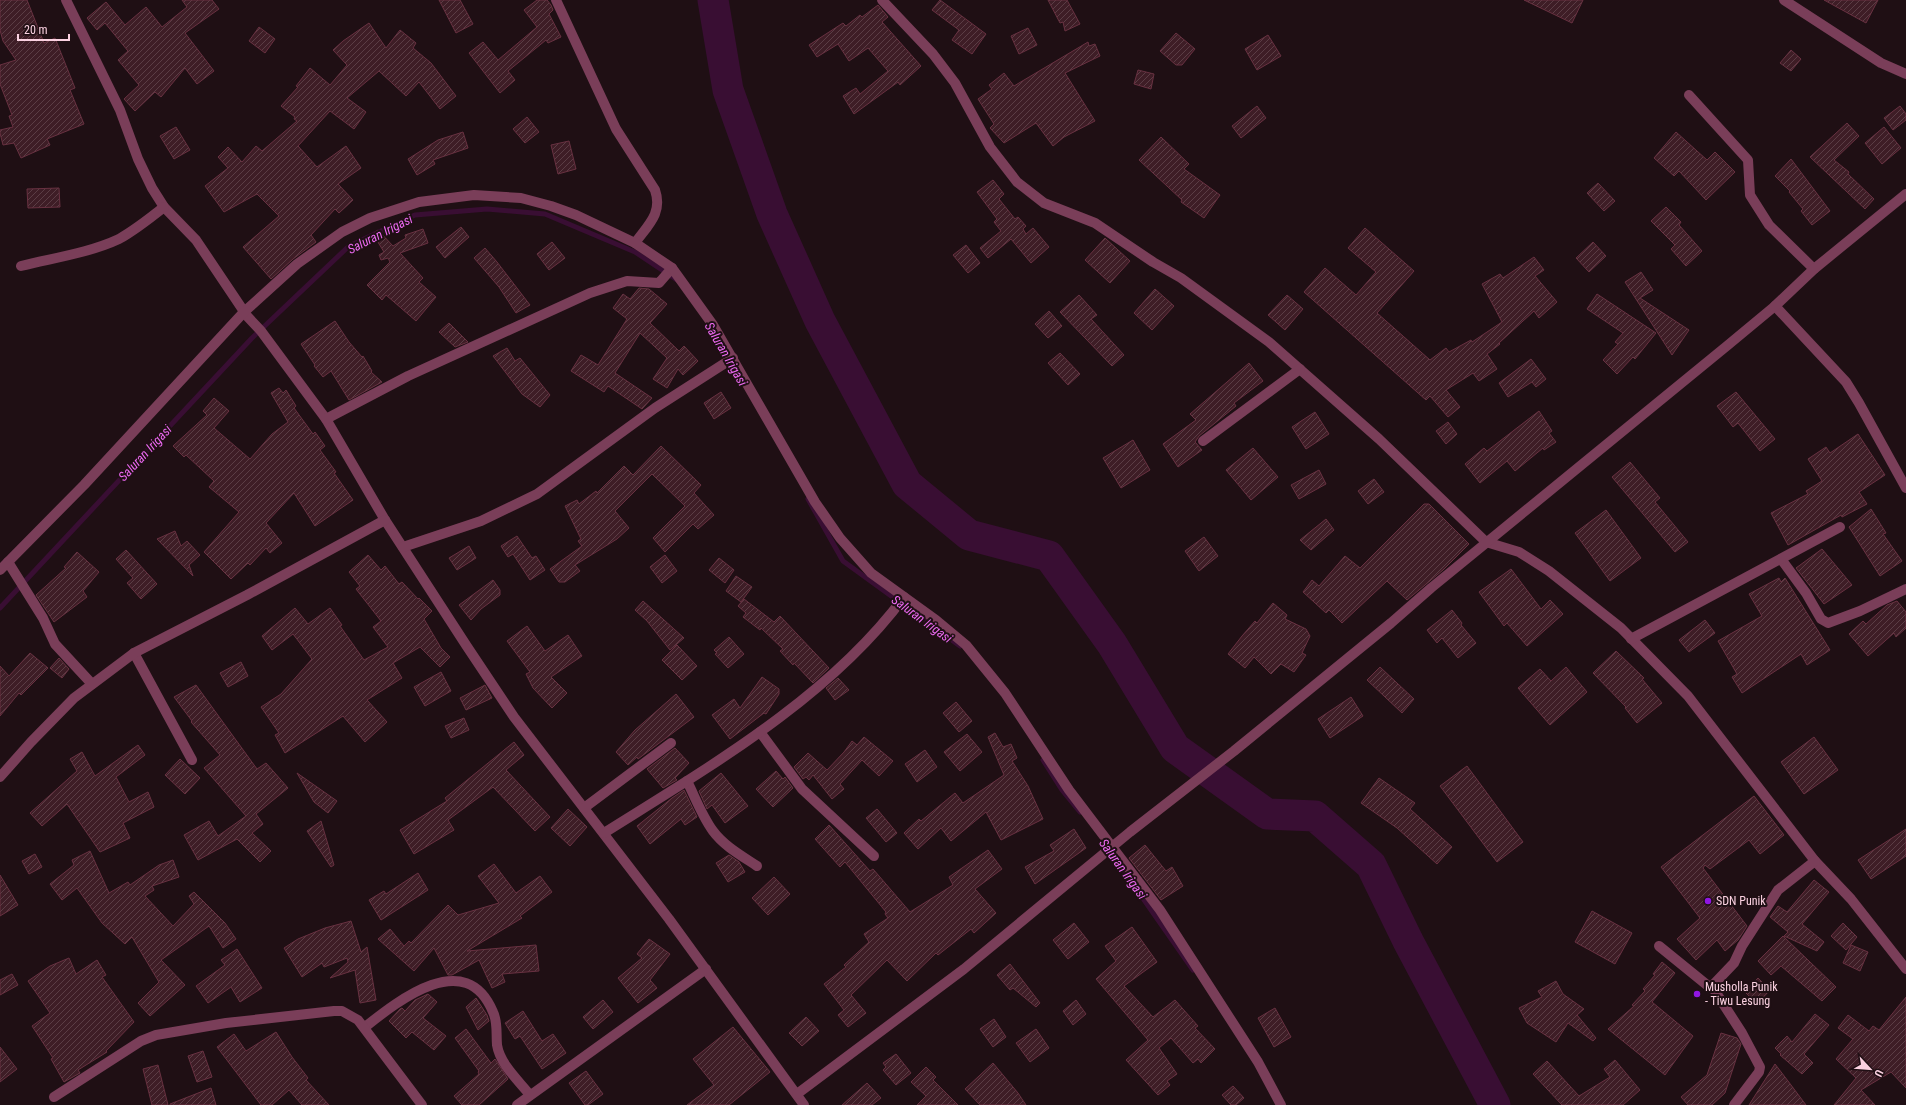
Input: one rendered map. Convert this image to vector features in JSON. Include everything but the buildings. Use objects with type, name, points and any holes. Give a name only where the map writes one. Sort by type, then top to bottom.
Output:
[{"type":"street","points":[[66,0],[120,110],[138,160],[149,183],[164,207],[196,240],[245,314],[261,331],[326,420],[385,520],[514,717],[669,918],[804,1105]]},
{"type":"street","points":[[556,0],[616,129],[649,180],[659,201],[655,215],[635,243]]},
{"type":"street","points":[[882,0],[933,54],[955,83],[990,147],[1017,182],[1044,204],[1095,223],[1153,262],[1181,278],[1269,342],[1379,439],[1486,542],[1519,552],[1549,571],[1588,600],[1631,639],[1688,696],[1815,861],[1851,899],[1906,969]]},
{"type":"street","points":[[1784,0],[1875,59],[1906,74]]},
{"type":"street","points":[[1689,95],[1748,160],[1750,194],[1769,225],[1814,269]]},
{"type":"street","points":[[797,1094],[964,969],[1153,813],[1234,751],[1486,542],[1775,306],[1814,269],[1906,194]]},
{"type":"street","points":[[0,570],[84,484],[245,314],[297,264],[324,243],[370,218],[419,202],[474,195],[521,198],[551,206],[576,215],[635,243],[671,270],[705,312],[812,497],[840,538],[871,573],[903,599],[936,620],[970,650],[1005,694],[1110,848],[1160,910],[1258,1062],[1281,1105]]},
{"type":"street","points":[[21,266],[91,249],[118,239],[139,226],[164,207]]},
{"type":"street","points":[[326,420],[408,376],[590,293],[627,281],[659,283],[671,270]]},
{"type":"street","points":[[1775,306],[1846,382],[1906,488]]},
{"type":"street","points":[[403,547],[481,521],[537,494],[655,408],[732,359]]},
{"type":"street","points":[[1203,441],[1300,369]]},
{"type":"street","points":[[0,777],[53,719],[92,684],[134,653],[247,595],[385,520]]},
{"type":"street","points":[[1631,639],[1840,527]]},
{"type":"street","points":[[1781,559],[1806,593],[1821,619],[1825,623],[1831,623],[1860,611],[1906,589]]},
{"type":"street","points":[[8,562],[43,618],[55,644],[92,684]]},
{"type":"street","points":[[604,833],[687,781],[760,732],[845,665],[903,599]]},
{"type":"street","points":[[134,653],[192,760]]},
{"type":"street","points":[[760,732],[802,789],[874,856]]},
{"type":"street","points":[[584,808],[671,742]]},
{"type":"street","points":[[687,781],[713,831],[732,849],[757,866]]},
{"type":"street","points":[[1713,987],[1734,962],[1770,900],[1778,890],[1815,861]]},
{"type":"street","points":[[1659,946],[1706,985],[1713,987],[1742,1033],[1760,1067],[1759,1072],[1734,1105]]},
{"type":"street","points":[[517,1105],[706,970]]},
{"type":"street","points":[[365,1027],[406,997],[431,985],[445,981],[464,982],[477,989],[488,1001],[495,1016],[500,1054],[508,1068],[530,1095]]},
{"type":"street","points":[[54,1097],[141,1041],[156,1035],[226,1023],[334,1011],[349,1014],[365,1027],[422,1105]]},
{"type":"waterway","points":[[713,0],[728,90],[772,214],[820,321],[907,484],[969,535],[1049,556],[1112,644],[1175,748],[1267,814],[1315,816],[1371,865],[1408,941],[1495,1105]]},
{"type":"waterway","name":"Saluran Irigasi","points":[[0,608],[252,338],[349,246],[415,215],[487,209],[545,214],[635,252],[677,280]]},
{"type":"waterway","name":"Saluran Irigasi","points":[[808,499],[843,561],[960,646]]},
{"type":"waterway","name":"Saluran Irigasi","points":[[1043,760],[1062,790],[1080,812]]},
{"type":"waterway","name":"Saluran Irigasi","points":[[1112,854],[1193,970]]},
{"type":"place","name":"SDN Punik","points":[[1708,901]]},
{"type":"place","name":"Musholla Punik - Tiwu Lesung","points":[[1697,994]]}]
